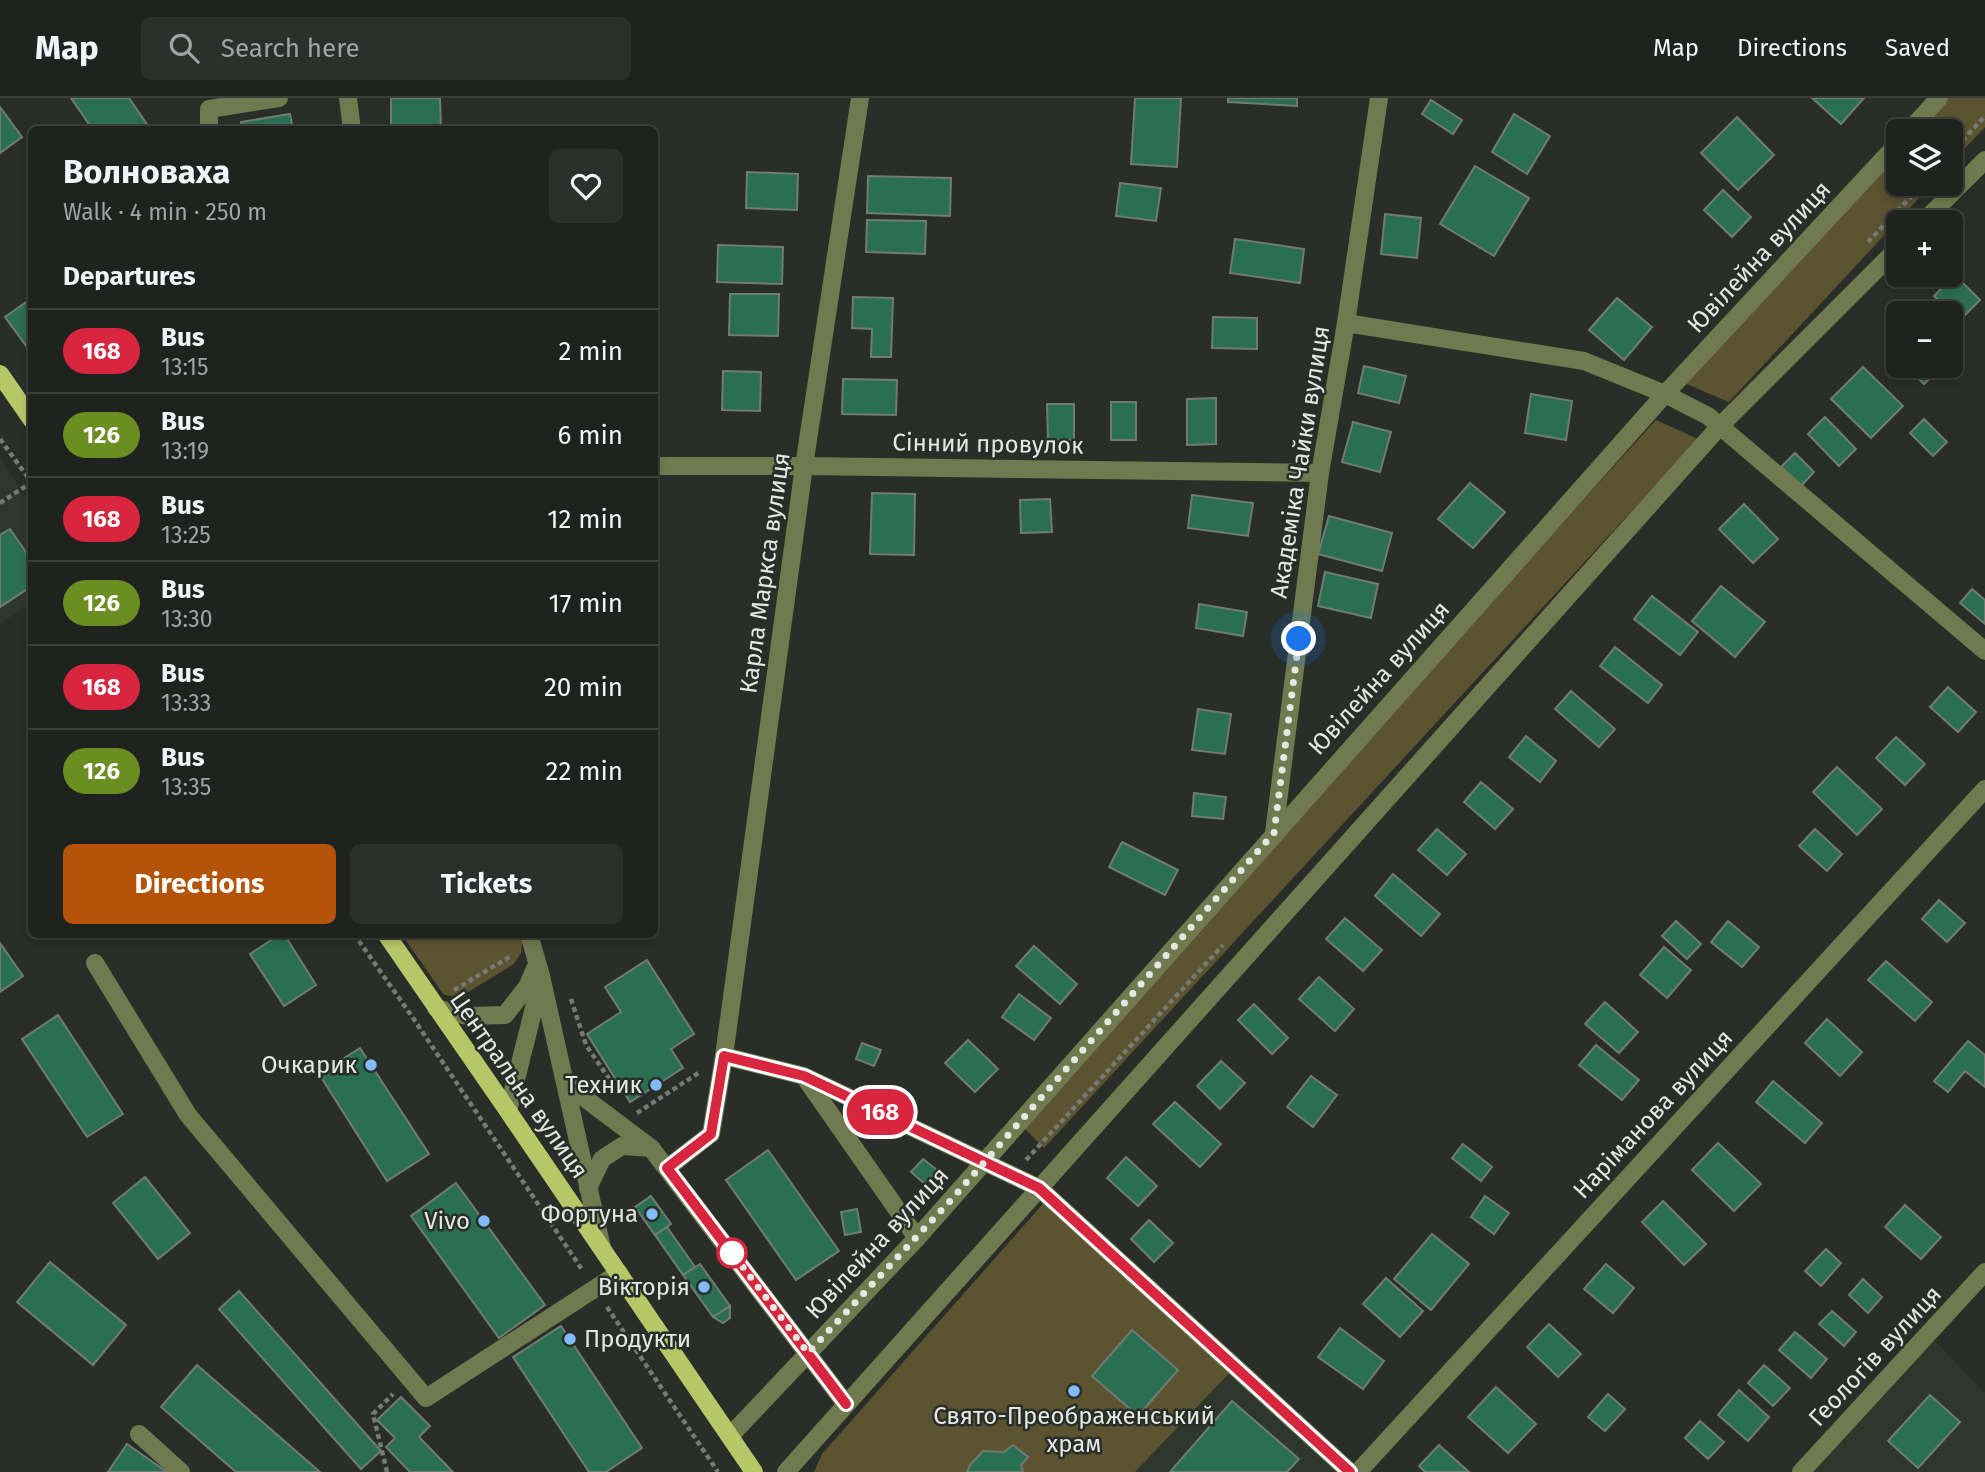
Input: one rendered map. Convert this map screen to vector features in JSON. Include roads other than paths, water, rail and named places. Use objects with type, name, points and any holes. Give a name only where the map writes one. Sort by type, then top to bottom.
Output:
[{"type":"main road","points":[[0,374],[28,414]]},
{"type":"main road","name":"Центральна вулиця","points":[[389,938],[754,1472]]},
{"type":"street","points":[[208,126],[202,104],[279,98]]},
{"type":"street","points":[[348,98],[352,126]]},
{"type":"street","name":"Карла Маркса вулиця","points":[[667,1168],[711,1134],[724,1056],[804,466],[860,98]]},
{"type":"street","name":"Академіка Чайки вулиця","points":[[1274,833],[1320,472],[1346,323],[1379,98]]},
{"type":"street","points":[[1920,119],[1939,98]]},
{"type":"street","name":"Ювілейна вулиця","points":[[730,1436],[917,1238],[1665,394],[1886,156]]},
{"type":"street","points":[[1935,210],[1985,160]]},
{"type":"street","points":[[786,1472],[1720,426],[1886,260]]},
{"type":"street","points":[[1346,323],[1584,361],[1665,394],[1708,416],[1985,651]]},
{"type":"street","name":"Сінний провулок","points":[[658,466],[1320,472]]},
{"type":"street","name":"Наріманова вулиця","points":[[1358,1472],[1985,789]]},
{"type":"street","points":[[530,938],[602,1248]]},
{"type":"street","points":[[95,963],[188,1115],[426,1398],[619,1273]]},
{"type":"street","points":[[436,1007],[467,1016],[505,1015],[539,969]]},
{"type":"street","points":[[508,1111],[539,969]]},
{"type":"street","points":[[724,1056],[804,1076],[1039,1188],[1350,1472]]},
{"type":"street","points":[[804,1076],[917,1238]]},
{"type":"street","points":[[566,1084],[651,1148],[846,1404]]},
{"type":"street","points":[[588,1188],[602,1159],[622,1146],[651,1148]]},
{"type":"street","name":"Геологів вулиця","points":[[1801,1472],[1985,1272]]},
{"type":"street","points":[[139,1434],[181,1472]]},
{"type":"place","name":"Очкарик","points":[[371,1065]]},
{"type":"place","name":"Техник","points":[[656,1085]]},
{"type":"place","name":"Фортуна","points":[[652,1214]]},
{"type":"place","name":"Vivo","points":[[484,1221]]},
{"type":"place","name":"Вікторія","points":[[704,1287]]},
{"type":"place","name":"Продукти","points":[[570,1339]]},
{"type":"place","name":"Свято-Преображенський храм","points":[[1074,1391]]}]
